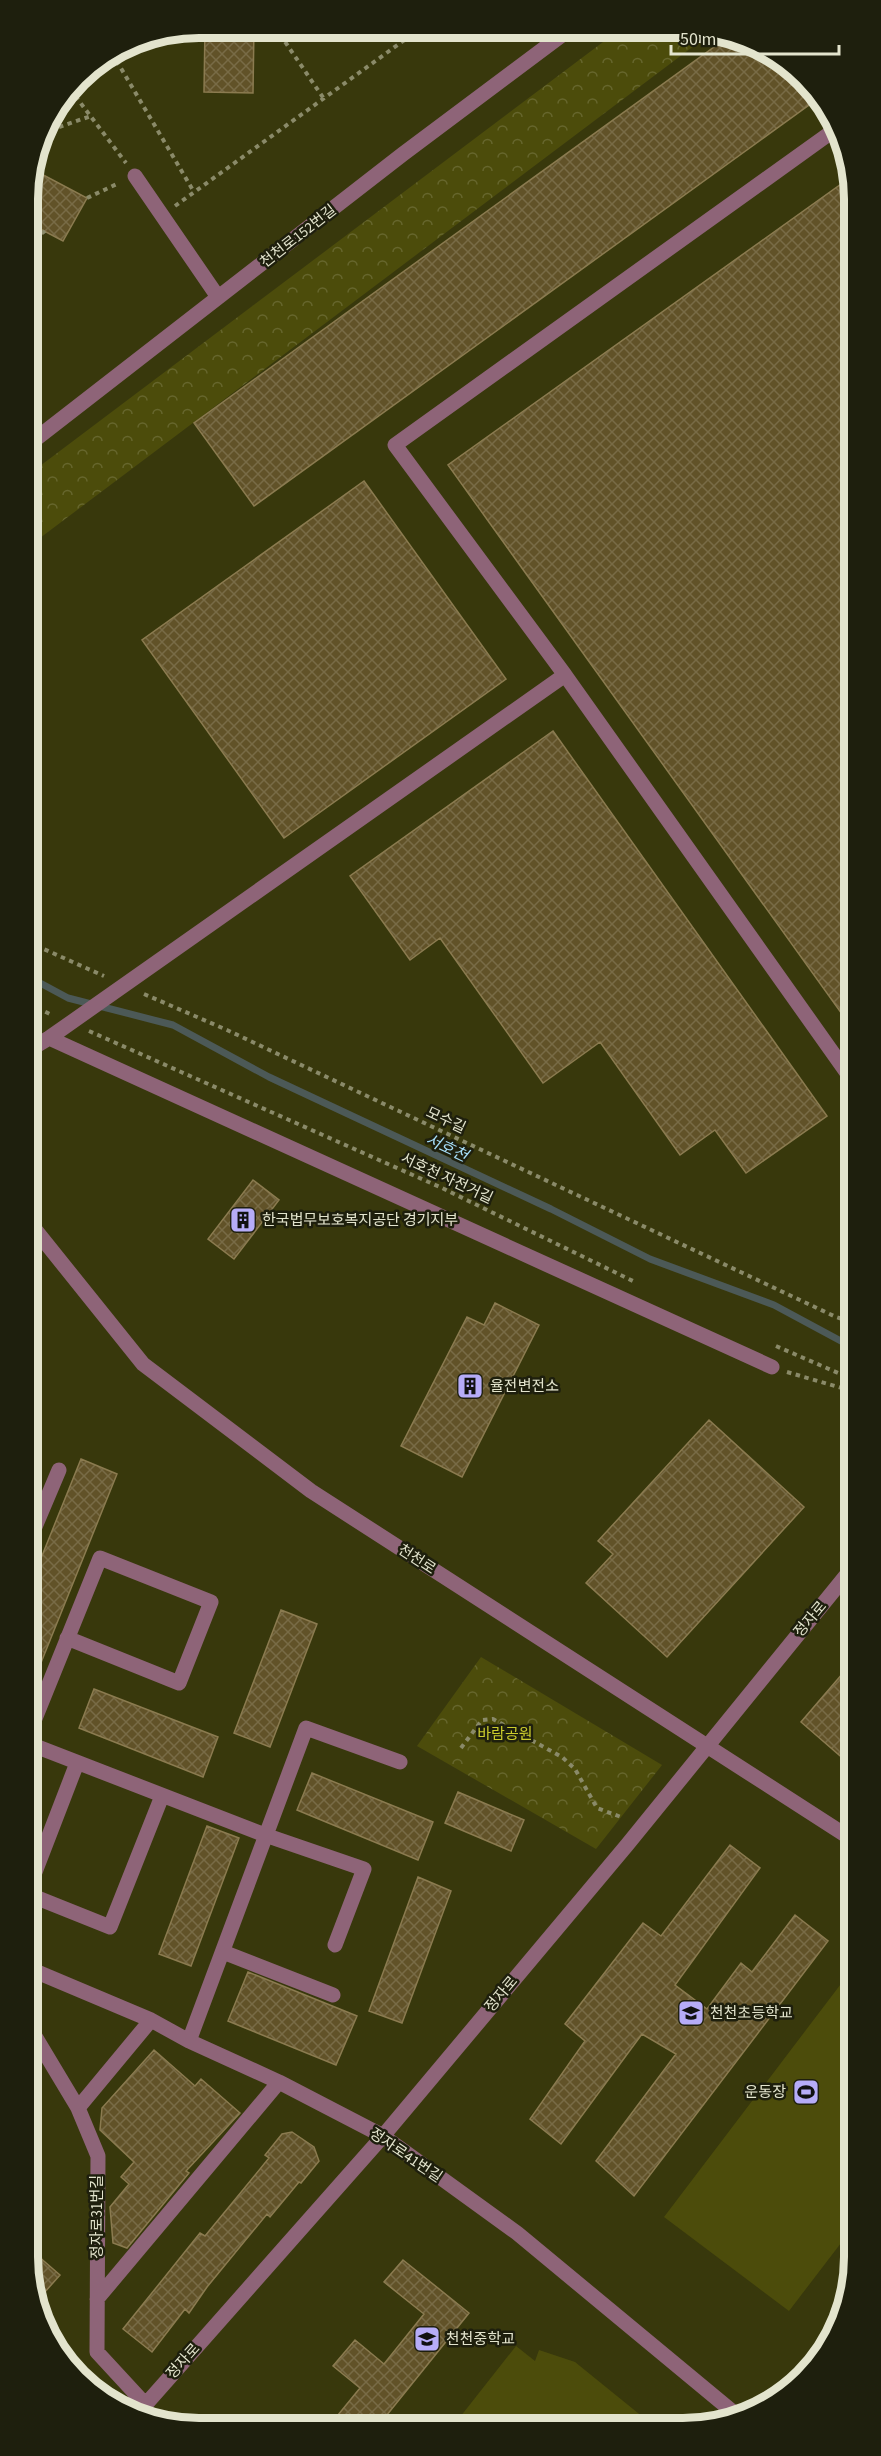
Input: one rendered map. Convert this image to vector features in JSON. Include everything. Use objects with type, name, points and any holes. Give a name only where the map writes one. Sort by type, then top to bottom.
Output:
[{"type":"street","name":"천천로152번길","points":[[38,437],[403,154],[558,38]]},
{"type":"street","points":[[830,133],[395,445],[565,675],[844,1068]]},
{"type":"street","points":[[135,176],[218,297]]},
{"type":"street","points":[[38,1045],[565,675]]},
{"type":"street","points":[[49,1038],[772,1367]]},
{"type":"street","name":"천천로","points":[[38,1233],[143,1364],[311,1491],[843,1834]]},
{"type":"street","points":[[38,1520],[59,1470]]},
{"type":"street","points":[[38,1711],[67,1638],[100,1558],[211,1602],[179,1683],[67,1638]]},
{"type":"street","name":"정자로","points":[[142,2408],[382,2136],[627,1845],[705,1746],[843,1579]]},
{"type":"street","points":[[189,2041],[306,1728],[400,1762]]},
{"type":"street","points":[[38,1747],[265,1835],[364,1869],[335,1945]]},
{"type":"street","points":[[38,1864],[77,1763]]},
{"type":"street","points":[[38,1898],[110,1927],[162,1796]]},
{"type":"street","points":[[223,1952],[333,1995]]},
{"type":"street","name":"정자로41번길","points":[[38,1972],[151,2020],[189,2041],[279,2082],[382,2136],[517,2234],[731,2411]]},
{"type":"street","points":[[78,2108],[151,2020]]},
{"type":"street","name":"정자로31번길","points":[[38,2041],[78,2108],[98,2157],[97,2352],[142,2408]]},
{"type":"street","points":[[97,2299],[279,2082]]},
{"type":"path","points":[[282,38],[324,99]]},
{"type":"path","points":[[162,216],[408,38]]},
{"type":"path","points":[[116,60],[194,192]]},
{"type":"path","points":[[75,96],[135,176],[87,198]]},
{"type":"path","points":[[53,129],[91,116]]},
{"type":"path","points":[[38,236],[45,231]]},
{"type":"path","points":[[38,946],[109,978]]},
{"type":"path","name":"모수길","points":[[141,993],[237,1035],[843,1319]]},
{"type":"path","points":[[38,1009],[56,1017]]},
{"type":"path","name":"서호천 자전거길","points":[[87,1030],[442,1188],[643,1286]]},
{"type":"path","points":[[766,1342],[843,1375]]},
{"type":"path","points":[[772,1367],[843,1388]]},
{"type":"path","points":[[461,1748],[482,1720],[493,1719],[562,1757],[575,1769],[597,1808],[621,1817]]},
{"type":"green space","points":[[608,38],[703,39],[38,539],[38,467]]},
{"type":"green space","name":"바람공원","points":[[481,1657],[662,1765],[596,1849],[417,1746]]},
{"type":"green space","name":"운동장","points":[[843,1981],[843,2240],[789,2311],[664,2217]]},
{"type":"green space","points":[[516,2346],[535,2361],[539,2350],[575,2362],[644,2418],[459,2418]]},
{"type":"building","points":[[205,38],[254,38],[253,93],[204,92]]},
{"type":"building","points":[[720,43],[754,54],[772,65],[796,85],[812,103],[254,506],[194,423]]},
{"type":"building","points":[[40,173],[87,198],[63,241],[38,228]]},
{"type":"building","points":[[842,183],[844,1016],[448,465]]},
{"type":"building","points":[[364,481],[506,679],[284,838],[142,640]]},
{"type":"building","points":[[553,731],[827,1116],[746,1173],[715,1130],[680,1155],[600,1042],[543,1083],[440,938],[410,960],[350,876]]},
{"type":"building","name":"한국법무보호복지공단 경기지부","points":[[253,1180],[279,1200],[234,1259],[208,1239]]},
{"type":"building","name":"율전변전소","points":[[495,1303],[539,1325],[462,1477],[401,1446],[467,1317],[484,1325]]},
{"type":"building","points":[[709,1420],[804,1507],[667,1657],[586,1583],[613,1554],[598,1541]]},
{"type":"building","points":[[81,1459],[117,1474],[38,1670],[38,1566]]},
{"type":"building","points":[[281,1610],[317,1624],[270,1747],[234,1733]]},
{"type":"building","points":[[843,1673],[843,1673],[843,1759],[801,1722]]},
{"type":"building","points":[[94,1689],[218,1737],[203,1777],[79,1728]]},
{"type":"building","points":[[312,1773],[433,1822],[418,1860],[297,1810]]},
{"type":"building","points":[[458,1792],[524,1820],[511,1851],[445,1823]]},
{"type":"building","points":[[207,1826],[239,1838],[191,1966],[159,1954]]},
{"type":"building","points":[[730,1845],[760,1868],[675,1985],[707,2009],[741,1963],[752,1972],[795,1915],[828,1941],[634,2196],[596,2161],[676,2054],[642,2034],[561,2144],[530,2119],[585,2041],[565,2024],[643,1923],[661,1936]]},
{"type":"building","points":[[418,1877],[451,1891],[402,2023],[369,2011]]},
{"type":"building","points":[[248,1972],[357,2016],[336,2065],[228,2021]]},
{"type":"building","points":[[154,2050],[195,2086],[201,2079],[240,2113],[186,2171],[189,2173],[127,2248],[113,2243],[110,2207],[129,2184],[121,2177],[134,2162],[100,2130],[102,2108]]},
{"type":"building","points":[[292,2132],[314,2147],[319,2161],[270,2217],[267,2214],[207,2287],[189,2313],[185,2309],[152,2352],[123,2329],[200,2233],[205,2236],[269,2158],[265,2155],[282,2134]]},
{"type":"building","points":[[38,2256],[60,2275],[42,2295]]},
{"type":"building","name":"천천중학교","points":[[403,2260],[469,2313],[384,2418],[336,2418],[360,2388],[333,2366],[355,2340],[384,2364],[424,2314],[384,2282]]},
{"type":"waterway","name":"서호천","points":[[38,982],[68,998],[173,1025],[269,1077],[551,1209],[650,1259],[774,1305],[843,1342]]},
{"type":"place","name":"한국법무보호복지공단 경기지부","points":[[243,1220]]},
{"type":"place","name":"율전변전소","points":[[470,1386]]},
{"type":"place","name":"천천초등학교","points":[[691,2013]]},
{"type":"place","name":"운동장","points":[[806,2092]]},
{"type":"place","name":"천천중학교","points":[[427,2339]]}]
